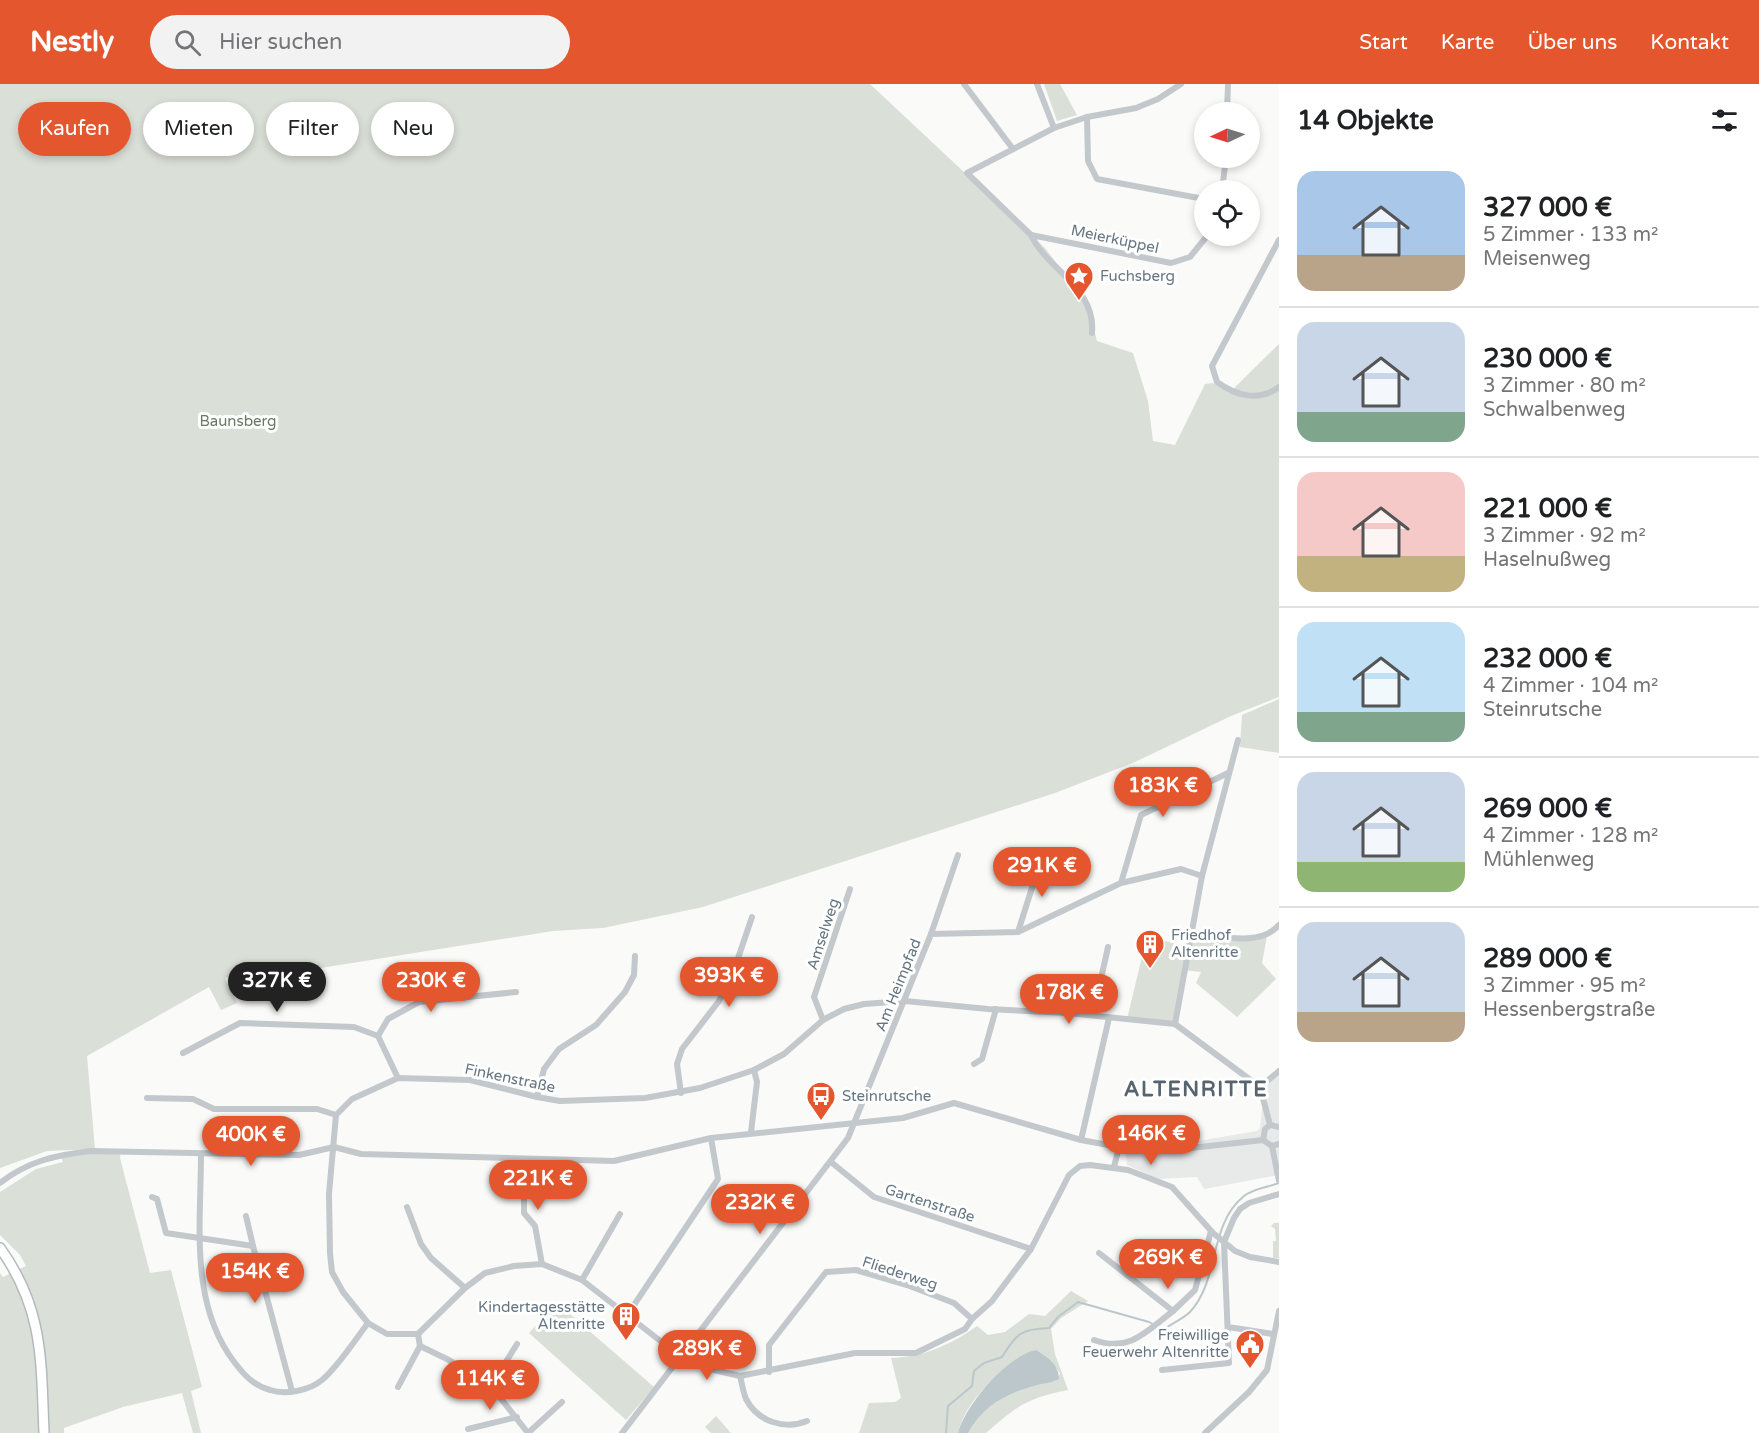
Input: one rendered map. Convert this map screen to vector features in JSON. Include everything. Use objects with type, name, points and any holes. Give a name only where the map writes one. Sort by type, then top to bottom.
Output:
[{"type":"street","points":[[964,84],[1013,149]]},
{"type":"street","points":[[1037,84],[1054,128]]},
{"type":"street","points":[[1092,333],[1091,313],[1082,294],[1035,244],[1031,235],[967,173],[1054,128],[1087,117],[1136,108],[1158,99],[1181,84]]},
{"type":"street","points":[[1227,84],[1227,102]]},
{"type":"street","points":[[1087,117],[1088,161],[1097,178],[1194,197]]},
{"type":"street","name":"Meierküppel","points":[[1031,235],[1171,263],[1192,256],[1200,246]]},
{"type":"street","points":[[1279,240],[1212,366],[1212,374],[1225,388],[1248,396],[1260,396],[1279,387]]},
{"type":"street","points":[[1238,740],[1202,876],[1175,1024],[1260,1087],[1270,1125]]},
{"type":"street","points":[[1122,883],[1141,815],[1228,773]]},
{"type":"street","name":"Am Heimpfad","points":[[854,1122],[905,1001],[958,855]]},
{"type":"street","points":[[1018,933],[1042,856]]},
{"type":"street","points":[[931,934],[1018,933],[1122,883],[1181,869],[1202,876]]},
{"type":"street","name":"Amselweg","points":[[823,1020],[814,997],[850,889]]},
{"type":"street","points":[[681,1093],[677,1064],[682,1049],[719,1001],[732,976],[752,917]]},
{"type":"street","points":[[1190,933],[1250,938],[1267,936],[1279,925]]},
{"type":"street","points":[[1094,1015],[1108,946]]},
{"type":"street","points":[[537,1097],[544,1069],[559,1049],[596,1025],[625,992],[634,975],[635,956]]},
{"type":"street","points":[[378,1036],[388,1019],[419,1002],[516,992]]},
{"type":"street","name":"Finkenstraße","points":[[336,1116],[352,1099],[398,1078],[470,1080],[560,1101],[645,1098],[681,1093],[754,1070],[784,1054],[823,1020],[864,1004],[905,1001],[996,1010],[1094,1015],[1175,1024]]},
{"type":"street","points":[[974,1064],[982,1059],[996,1010]]},
{"type":"street","points":[[1081,1140],[1109,1018]]},
{"type":"street","points":[[183,1053],[240,1023],[354,1027],[378,1036],[398,1078]]},
{"type":"street","points":[[750,1132],[757,1082],[754,1070]]},
{"type":"street","points":[[1260,1087],[1279,1071]]},
{"type":"street","points":[[147,1098],[193,1099],[214,1109],[317,1109],[336,1116],[329,1194],[332,1272],[346,1296],[368,1323],[387,1334],[418,1334],[465,1288],[485,1273],[514,1266],[542,1264],[582,1280],[681,1357],[714,1370],[740,1376],[770,1372],[855,1353],[916,1353],[965,1329],[1006,1285],[1031,1249],[1060,1189],[1073,1169],[1080,1166],[1114,1167],[1172,1187],[1212,1233],[1235,1251],[1250,1257],[1279,1262]]},
{"type":"street","points":[[0,1183],[29,1163],[60,1154],[91,1151],[299,1155],[334,1146],[361,1154],[614,1161],[711,1138],[750,1132],[903,1118],[954,1103],[1081,1140],[1119,1147],[1182,1149],[1263,1140],[1275,1145],[1279,1179]]},
{"type":"street","points":[[622,1433],[831,1162],[848,1138],[854,1122]]},
{"type":"street","points":[[1270,1125],[1279,1128]]},
{"type":"street","points":[[1263,1140],[1264,1129],[1270,1125]]},
{"type":"street","points":[[628,1314],[718,1179],[711,1138]]},
{"type":"street","points":[[1114,1167],[1119,1147]]},
{"type":"street","points":[[201,1154],[199,1256],[203,1287],[214,1328],[230,1357],[247,1379],[261,1388],[279,1393],[307,1389],[322,1380],[368,1323]]},
{"type":"street","points":[[518,1160],[524,1188],[524,1213],[535,1226],[542,1264]]},
{"type":"street","name":"Gartenstraße","points":[[831,1162],[874,1197],[1031,1249]]},
{"type":"street","points":[[1162,1370],[1229,1363],[1223,1241],[1240,1209],[1249,1203],[1279,1194]]},
{"type":"street","points":[[152,1197],[157,1199],[166,1233],[253,1246]]},
{"type":"street","points":[[407,1207],[426,1251],[465,1288]]},
{"type":"street","points":[[582,1280],[621,1214]]},
{"type":"street","points":[[246,1216],[292,1391]]},
{"type":"street","points":[[1094,1340],[1110,1346],[1125,1343],[1150,1329],[1173,1311],[1195,1290],[1212,1233]]},
{"type":"street","points":[[0,1248],[25,1286],[38,1330],[44,1433]]},
{"type":"street","points":[[1099,1253],[1173,1311]]},
{"type":"street","name":"Fliederweg","points":[[770,1372],[769,1345],[826,1272],[856,1270],[907,1285],[954,1303],[972,1319]]},
{"type":"street","points":[[1205,1433],[1249,1392],[1267,1370],[1279,1311]]},
{"type":"street","points":[[1228,1327],[1274,1334]]},
{"type":"street","points":[[398,1387],[420,1346],[418,1334]]},
{"type":"street","points":[[491,1386],[517,1344]]},
{"type":"street","points":[[420,1346],[491,1386],[528,1433],[562,1402]]},
{"type":"street","points":[[740,1376],[746,1399],[757,1412],[774,1423],[792,1427],[807,1421]]},
{"type":"street","points":[[468,1429],[517,1417]]},
{"type":"shaded area","points":[[1279,1071],[1279,1175],[1204,1189],[1197,1177],[1158,1179],[1127,1165],[1125,1145],[1174,1145],[1257,1131],[1260,1128],[1264,1086]]},
{"type":"shaded area","points":[[1036,1350],[1055,1365],[1059,1379],[1006,1396],[981,1415],[968,1433],[958,1433],[969,1409],[989,1383],[1013,1362]]},
{"type":"green space","name":"Baunsberg","points":[[0,84],[870,84],[1045,248],[1080,294],[1090,313],[1097,341],[1133,353],[1148,401],[1153,441],[1175,445],[1205,384],[1213,383],[1229,393],[1279,344],[1279,697],[1231,716],[1135,762],[1055,793],[703,907],[603,928],[553,931],[283,974],[227,977],[225,979],[237,1003],[221,1010],[209,987],[87,1056],[95,1149],[47,1151],[0,1168]]},
{"type":"green space","points":[[1044,84],[1060,84],[1077,115],[1057,121]]},
{"type":"green space","points":[[1279,699],[1279,753],[1240,747],[1242,715]]},
{"type":"green space","points":[[1190,933],[1250,938],[1267,936],[1262,963],[1276,979],[1237,1017],[1196,983],[1201,972],[1184,970],[1175,1024],[1127,1019],[1147,936],[1187,947]]},
{"type":"green space","points":[[121,1149],[120,1158],[150,1273],[171,1270],[202,1387],[191,1391],[201,1433],[193,1433],[182,1393],[123,1407],[64,1428],[64,1433],[0,1433],[0,1273],[3,1277],[26,1266],[20,1255],[0,1235],[0,1192],[36,1169],[63,1162],[60,1154]]},
{"type":"green space","points":[[1279,1223],[1279,1258],[1273,1258],[1273,1241],[1276,1241],[1275,1229],[1271,1226]]},
{"type":"green space","points":[[1071,1291],[1088,1301],[1061,1318],[1051,1329],[1055,1354],[1068,1390],[1042,1396],[1023,1404],[986,1433],[968,1433],[976,1421],[994,1403],[1005,1396],[1029,1386],[1056,1381],[1060,1374],[1058,1370],[1035,1350],[1011,1365],[988,1384],[969,1407],[958,1433],[859,1433],[869,1403],[895,1402],[901,1398],[891,1358],[936,1349],[977,1326],[988,1335],[1005,1332],[1029,1314],[1045,1316]]},
{"type":"green space","points":[[557,1303],[654,1387],[626,1420],[529,1333]]},
{"type":"green space","points":[[716,1416],[731,1433],[711,1433],[705,1427]]},
{"type":"waterway","points":[[946,1433],[948,1406],[972,1386],[974,1371],[984,1363],[1002,1357],[1012,1342],[1026,1331],[1049,1328],[1058,1317],[1078,1302],[1149,1322],[1162,1330],[1187,1315],[1199,1299],[1206,1284],[1219,1237],[1233,1208],[1247,1194],[1279,1183]]},
{"type":"place","name":"Fuchsberg","points":[[1079,302]]},
{"type":"place","name":"Friedhof Altenritte","points":[[1150,970]]},
{"type":"place","name":"Steinrutsche","points":[[821,1122]]},
{"type":"place","name":"Kindertagesstätte Altenritte","points":[[626,1342]]},
{"type":"place","name":"Freiwillige Feuerwehr Altenritte","points":[[1250,1370]]},
{"type":"district","name":"ALTENRITTE","points":[[1196,1089]]}]
